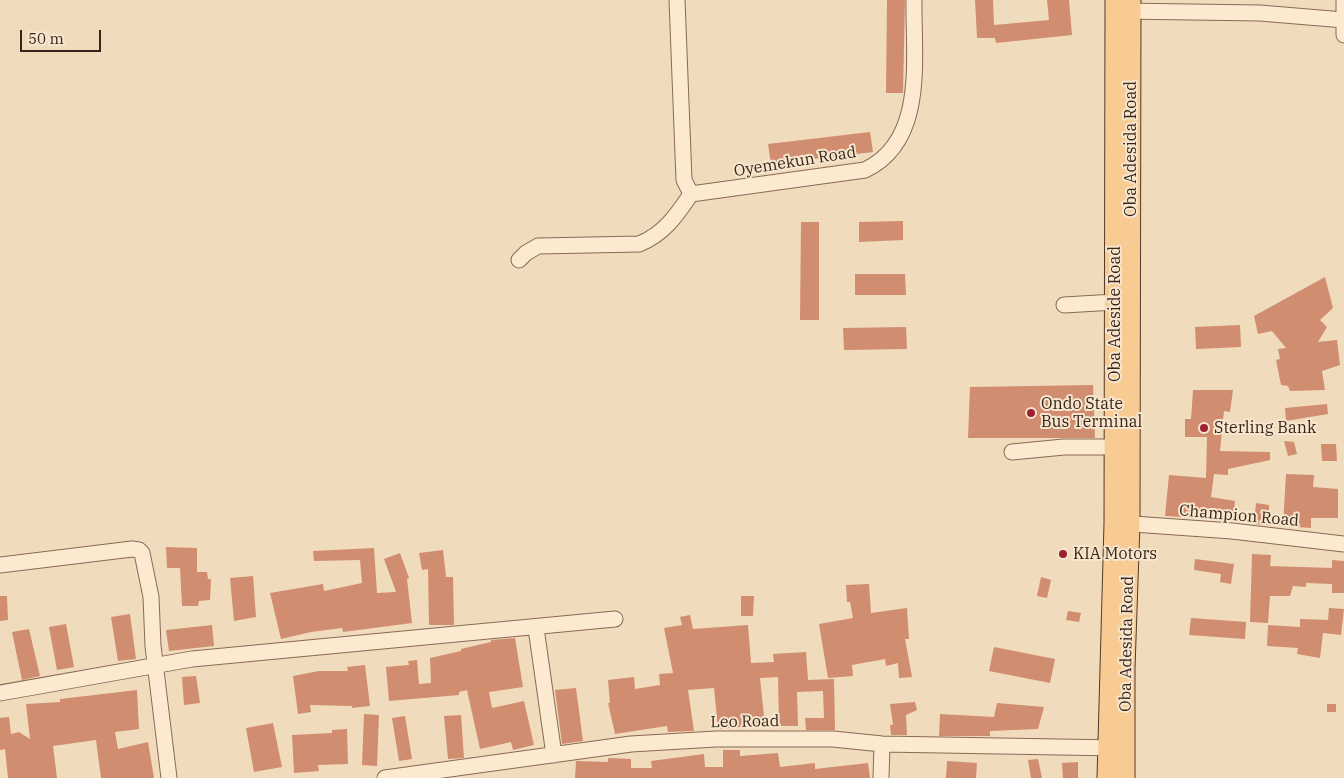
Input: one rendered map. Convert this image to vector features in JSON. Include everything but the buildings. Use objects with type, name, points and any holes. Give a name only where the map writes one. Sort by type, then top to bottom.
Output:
[{"type":"main road","name":"Oba Adeside Road","points":[[1122,523],[1114,447],[1114,302],[1123,5]]},
{"type":"main road","name":"Oba Adesida Road","points":[[1123,5],[1122,523],[1116,748],[1125,778]]},
{"type":"main road","points":[[1107,778],[1116,748]]},
{"type":"street","points":[[520,260],[538,246],[639,244],[654,238],[670,224],[691,194],[684,180],[676,0]]},
{"type":"street","name":"Oyemekun Road","points":[[691,194],[865,170],[878,164],[891,153],[907,123],[912,101],[914,0]]},
{"type":"street","points":[[1344,0],[1344,35]]},
{"type":"street","points":[[1123,5],[1260,12],[1344,20]]},
{"type":"street","points":[[1064,305],[1114,302]]},
{"type":"street","points":[[1012,452],[1056,448],[1114,447]]},
{"type":"street","name":"Champion Road","points":[[1122,523],[1232,531],[1344,544]]},
{"type":"street","points":[[0,565],[139,550],[145,561],[151,597],[156,665],[169,778]]},
{"type":"street","points":[[0,694],[192,659],[396,638],[536,628],[615,618]]},
{"type":"street","points":[[536,628],[554,755]]},
{"type":"street","name":"Leo Road","points":[[386,778],[436,775],[631,744],[716,739],[824,739],[882,744],[1116,748]]},
{"type":"street","points":[[881,778],[882,744]]},
{"type":"place","name":"Ondo State Bus Terminal","points":[[1031,413]]},
{"type":"place","name":"Sterling Bank","points":[[1204,428]]},
{"type":"place","name":"KIA Motors","points":[[1063,554]]}]
